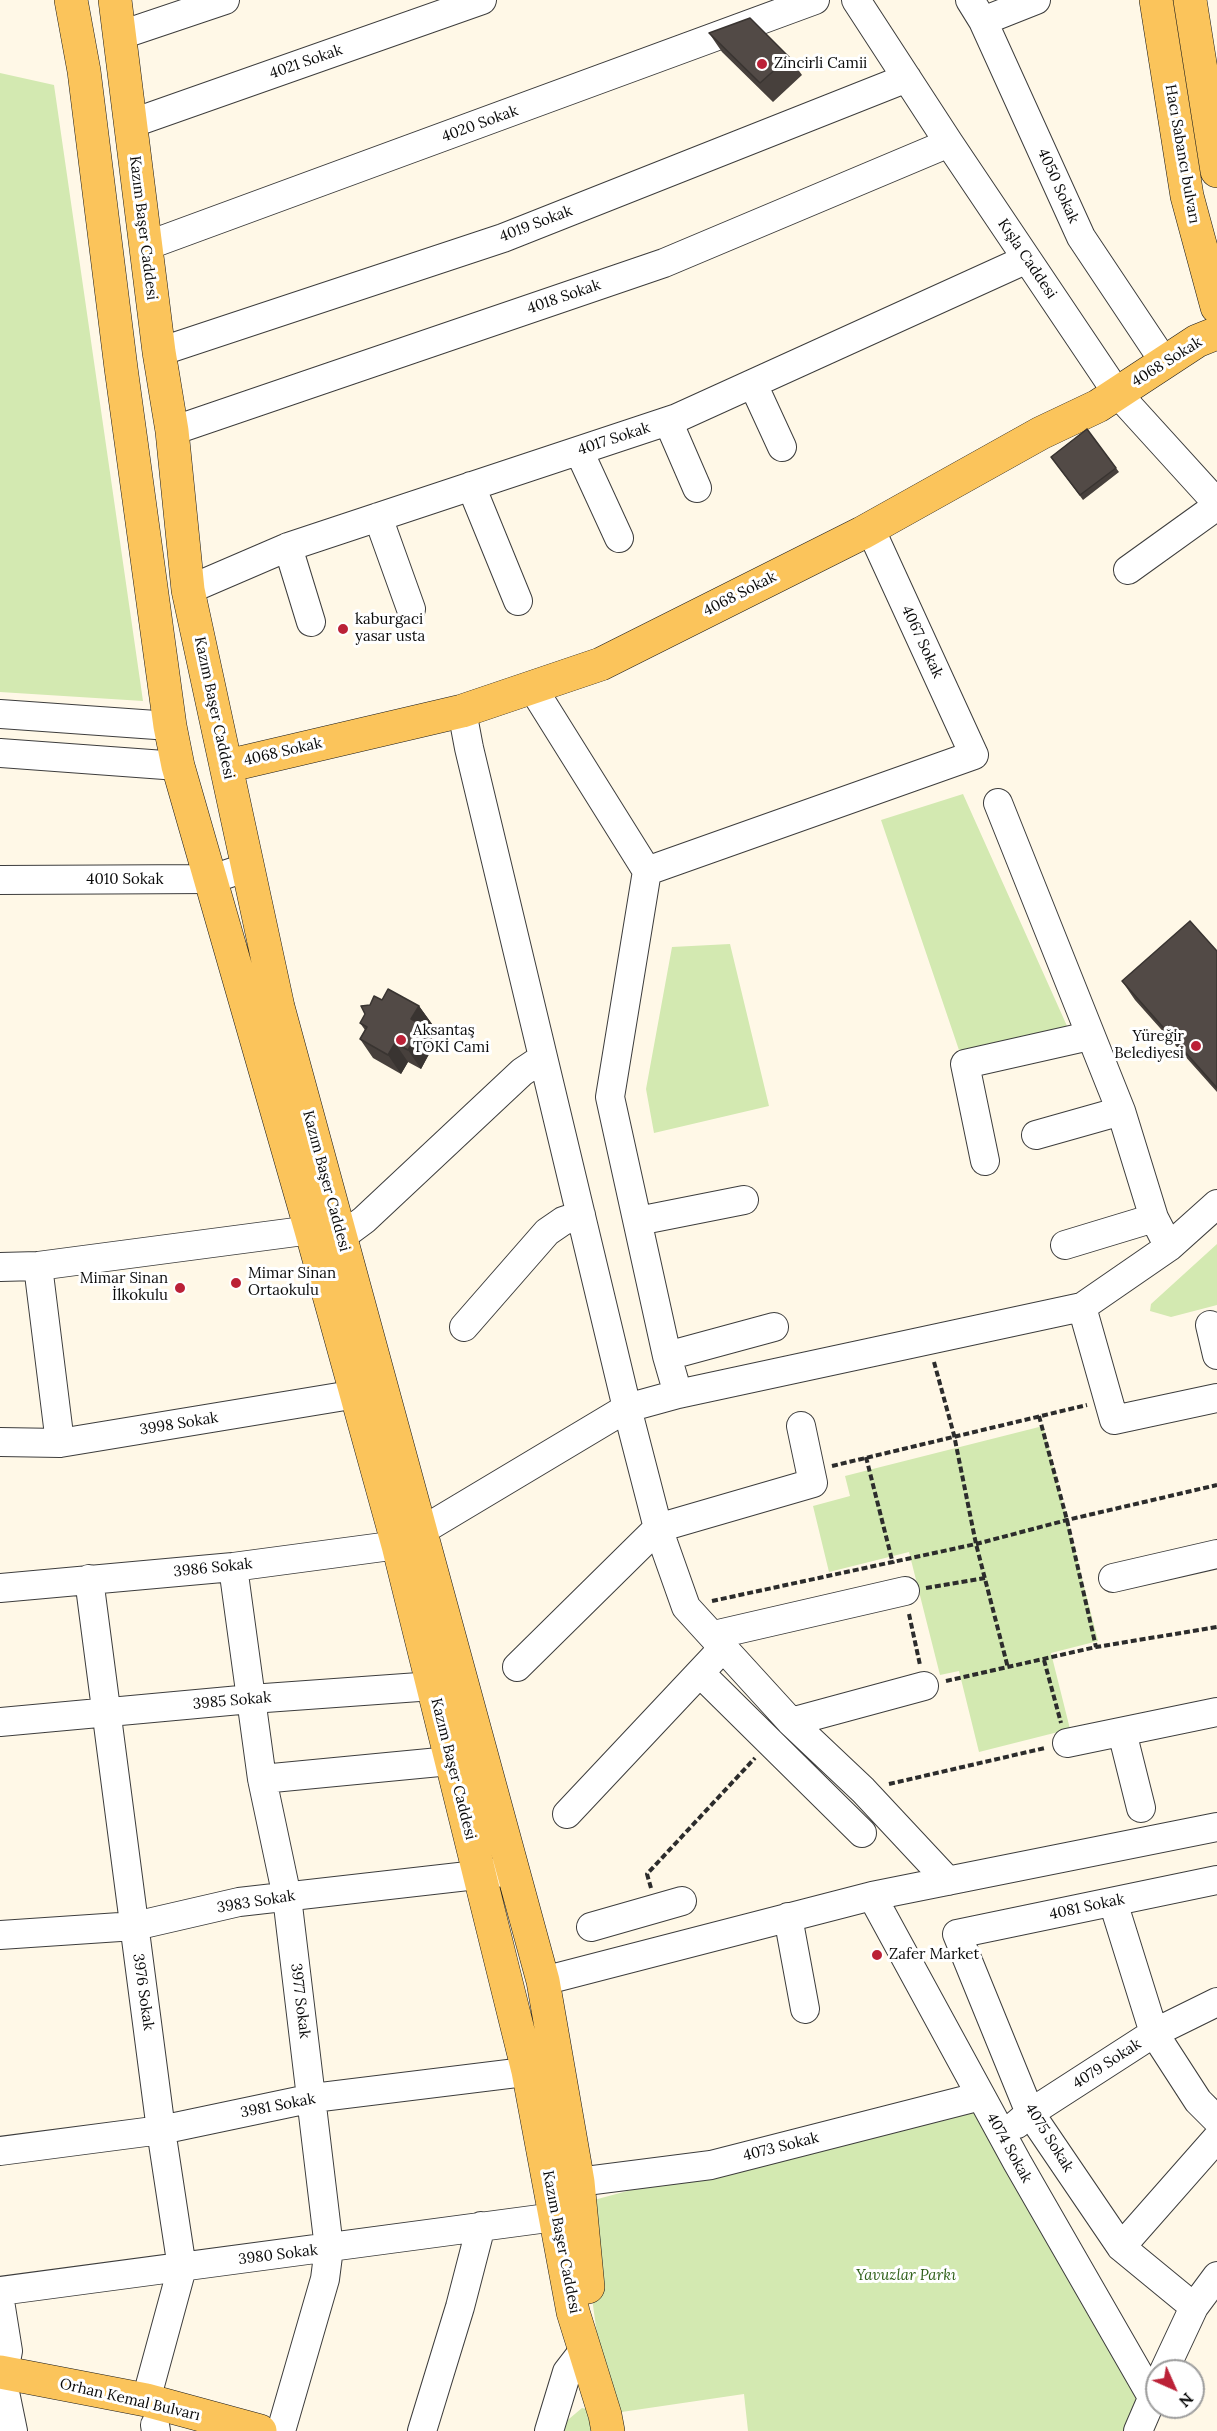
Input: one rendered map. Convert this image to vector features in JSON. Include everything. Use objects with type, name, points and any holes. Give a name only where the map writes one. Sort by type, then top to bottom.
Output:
[{"type":"main road","name":"Kazım Başer Caddesi","points":[[71,0],[84,71],[121,368],[170,726],[178,766],[326,1233],[446,1677],[450,1761],[480,1875],[578,2182],[589,2305],[582,2341]]},
{"type":"main road","name":"Kazım Başer Caddesi","points":[[115,0],[159,352],[172,430],[188,590],[326,1233],[357,1394],[410,1539]]},
{"type":"main road","name":"Hacı Sabancı bulvarı","points":[[1156,0],[1187,196],[1217,307]]},
{"type":"main road","name":"Hacı Sabancı bulvarı","points":[[1190,0],[1217,171]]},
{"type":"main road","name":"4068 Sokak","points":[[227,766],[462,711],[601,664],[870,528],[1041,434],[1098,406],[1197,341],[1217,333]]},
{"type":"main road","name":"Kazım Başer Caddesi","points":[[446,1677],[478,1740],[543,1981],[543,2070],[555,2217],[573,2312],[608,2431]]},
{"type":"main road","name":"Orhan Kemal Bulvarı","points":[[2,2382],[158,2422],[260,2431]]},
{"type":"street","points":[[118,36],[225,0]]},
{"type":"street","name":"4021 Sokak","points":[[130,124],[482,0]]},
{"type":"street","name":"4020 Sokak","points":[[146,246],[815,0]]},
{"type":"street","name":"Kışla Caddesi","points":[[856,0],[1117,393],[1217,504]]},
{"type":"street","points":[[976,11],[1036,0]]},
{"type":"street","name":"4050 Sokak","points":[[976,11],[1081,237],[1165,363]]},
{"type":"street","name":"4019 Sokak","points":[[159,352],[504,238],[907,78]]},
{"type":"street","name":"4018 Sokak","points":[[172,430],[664,263],[949,143]]},
{"type":"street","name":"4017 Sokak","points":[[188,590],[288,547],[668,422],[1027,259]]},
{"type":"street","points":[[753,384],[782,447]]},
{"type":"street","points":[[668,422],[698,488]]},
{"type":"street","points":[[579,451],[620,538]]},
{"type":"street","points":[[471,486],[518,601]]},
{"type":"street","points":[[1128,570],[1217,504]]},
{"type":"street","points":[[378,517],[411,609]]},
{"type":"street","name":"4067 Sokak","points":[[647,871],[974,755],[870,528]]},
{"type":"street","points":[[288,547],[311,622]]},
{"type":"street","points":[[532,687],[647,871],[610,1097],[678,1394]]},
{"type":"street","points":[[462,711],[627,1408],[658,1528],[686,1606],[791,1722],[863,1790],[948,1881]]},
{"type":"street","points":[[0,714],[170,726]]},
{"type":"street","points":[[0,753],[178,766]]},
{"type":"street","points":[[998,803],[1120,1111],[1154,1218],[1169,1247]]},
{"type":"street","name":"4010 Sokak","points":[[0,880],[212,879],[248,867]]},
{"type":"street","points":[[985,1161],[965,1064],[1089,1036]]},
{"type":"street","points":[[0,1267],[38,1266],[326,1233],[364,1220],[522,1072],[543,1058]]},
{"type":"street","points":[[1036,1135],[1120,1111]]},
{"type":"street","points":[[638,1221],[744,1200]]},
{"type":"street","points":[[410,1539],[627,1408],[678,1394],[1082,1308],[1169,1247],[1217,1204]]},
{"type":"street","points":[[464,1328],[547,1232],[563,1221],[581,1215]]},
{"type":"street","points":[[1065,1245],[1154,1218]]},
{"type":"street","points":[[38,1266],[60,1443]]},
{"type":"street","points":[[1082,1308],[1114,1420],[1217,1398]]},
{"type":"street","points":[[1210,1325],[1217,1355]]},
{"type":"street","points":[[668,1356],[774,1327]]},
{"type":"street","name":"3998 Sokak","points":[[0,1445],[60,1443],[357,1394]]},
{"type":"street","points":[[517,1667],[658,1528],[813,1483],[801,1426]]},
{"type":"street","name":"3986 Sokak","points":[[0,1588],[232,1567],[410,1539]]},
{"type":"street","points":[[1113,1578],[1217,1554]]},
{"type":"street","name":"3977 Sokak","points":[[232,1567],[262,1779],[287,1897],[329,2248],[325,2279],[281,2431]]},
{"type":"street","name":"3976 Sokak","points":[[89,1579],[161,2130],[182,2268],[158,2422]]},
{"type":"street","points":[[567,1815],[700,1673],[719,1641],[905,1591]]},
{"type":"street","points":[[700,1673],[862,1833]]},
{"type":"street","name":"3985 Sokak","points":[[0,1722],[251,1699],[446,1677]]},
{"type":"street","points":[[791,1722],[924,1686]]},
{"type":"street","points":[[1067,1743],[1217,1712]]},
{"type":"street","points":[[1122,1732],[1141,1808]]},
{"type":"street","points":[[262,1779],[450,1761],[478,1740]]},
{"type":"street","points":[[543,1981],[872,1896],[1217,1827]]},
{"type":"street","name":"3983 Sokak","points":[[0,1935],[135,1926],[239,1902],[514,1871]]},
{"type":"street","name":"4081 Sokak","points":[[957,1934],[1217,1880]]},
{"type":"street","name":"4074 Sokak","points":[[872,1896],[1003,2136],[1145,2375]]},
{"type":"street","points":[[1113,1902],[1154,2033],[1198,2101],[1217,2120]]},
{"type":"street","points":[[591,1927],[659,1908],[650,1953]]},
{"type":"street","points":[[788,1917],[805,2009]]},
{"type":"street","name":"4075 Sokak","points":[[957,1934],[1030,2113],[1121,2247],[1194,2307]]},
{"type":"street","name":"4079 Sokak","points":[[1003,2136],[1030,2113],[1154,2033],[1217,2002]]},
{"type":"street","name":"3981 Sokak","points":[[0,2151],[161,2130],[312,2098],[543,2070]]},
{"type":"street","name":"4073 Sokak","points":[[578,2182],[711,2165],[981,2096]]},
{"type":"street","points":[[1121,2247],[1217,2138]]},
{"type":"street","name":"3980 Sokak","points":[[0,2291],[555,2217]]},
{"type":"street","points":[[422,2431],[460,2307],[481,2226]]},
{"type":"street","points":[[1170,2359],[1194,2307],[1217,2276]]},
{"type":"street","points":[[0,2301],[8,2351],[2,2382],[13,2431]]},
{"type":"street","points":[[549,2431],[567,2372],[582,2341]]},
{"type":"street","points":[[1138,2431],[1145,2415]]},
{"type":"path","points":[[927,1341],[954,1435],[976,1544],[1008,1668]]},
{"type":"path","points":[[810,1472],[954,1435],[1108,1400]]},
{"type":"path","points":[[1039,1416],[1067,1520],[1096,1647]]},
{"type":"path","points":[[686,1606],[976,1544],[1217,1485]]},
{"type":"path","points":[[905,1591],[985,1578]]},
{"type":"path","points":[[924,1686],[1096,1647],[1217,1627]]},
{"type":"path","points":[[863,1790],[1067,1743],[1044,1660]]},
{"type":"path","points":[[659,1908],[647,1874],[770,1742]]},
{"type":"green space","points":[[0,73],[54,85],[143,701],[0,692]]},
{"type":"green space","points":[[963,794],[1067,1026],[961,1056],[881,820]]},
{"type":"green space","points":[[730,944],[769,1106],[654,1133],[646,1089],[672,947]]},
{"type":"green space","points":[[1217,1244],[1217,1305],[1171,1317],[1150,1311],[1151,1304]]},
{"type":"green space","points":[[1043,1426],[1098,1641],[1051,1653],[1070,1729],[979,1752],[959,1671],[940,1675],[909,1552],[829,1572],[813,1506],[850,1496],[845,1476]]},
{"type":"green space","name":"Yavuzlar Parkı","points":[[981,2096],[1145,2385],[1146,2419],[1143,2431],[748,2431],[744,2394],[608,2414],[579,2204]]},
{"type":"green space","points":[[582,2408],[592,2410],[599,2431],[561,2431],[563,2424]]},
{"type":"building","name":"Zincirli Camii","points":[[750,18],[789,57],[760,83],[709,33]]},
{"type":"building","points":[[1087,429],[1116,468],[1080,495],[1051,457]]},
{"type":"building","name":"Yüreğir Belediyesi","points":[[1190,921],[1217,951],[1217,1088],[1122,981]]},
{"type":"building","points":[[388,989],[419,1006],[411,1019],[422,1025],[408,1050],[395,1043],[388,1055],[360,1039],[367,1027],[360,1023],[365,1014],[361,1006],[370,1005],[374,996],[382,1000]]},
{"type":"place","name":"Zincirli Camii","points":[[762,64]]},
{"type":"place","name":"kaburgaci yasar usta","points":[[343,629]]},
{"type":"place","name":"Aksantaş TOKİ Cami","points":[[401,1040]]},
{"type":"place","name":"Yüreğir Belediyesi","points":[[1196,1046]]},
{"type":"place","name":"Mimar Sinan Ortaokulu","points":[[236,1283]]},
{"type":"place","name":"Mimar Sinan İlkokulu","points":[[180,1288]]},
{"type":"place","name":"Zafer Market","points":[[877,1955]]}]
